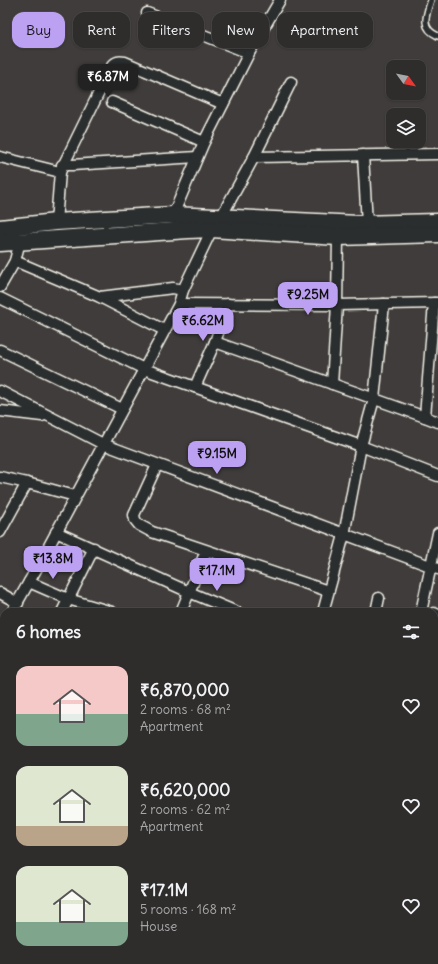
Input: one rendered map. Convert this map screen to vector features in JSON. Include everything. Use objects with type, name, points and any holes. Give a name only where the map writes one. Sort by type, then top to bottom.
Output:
[{"type":"main road","points":[[0,228],[56,222],[173,215],[217,223],[338,237],[438,234]]},
{"type":"main road","points":[[0,243],[188,230],[217,223],[367,224],[438,222]]},
{"type":"street","points":[[173,215],[204,142],[249,53],[280,0]]},
{"type":"street","points":[[204,35],[249,53]]},
{"type":"street","points":[[56,222],[61,168],[112,66],[116,62],[126,62],[223,104]]},
{"type":"street","points":[[15,608],[179,304],[183,290],[217,223],[254,157],[291,82]]},
{"type":"street","points":[[112,102],[204,142]]},
{"type":"street","points":[[254,157],[438,154]]},
{"type":"street","points":[[362,156],[367,224]]},
{"type":"street","points":[[0,157],[61,168],[72,165],[197,157]]},
{"type":"street","points":[[332,384],[334,329],[337,305],[338,237]]},
{"type":"street","points":[[0,287],[15,261],[20,241]]},
{"type":"street","points":[[15,261],[100,297],[164,330]]},
{"type":"street","points":[[100,297],[173,288],[183,290]]},
{"type":"street","points":[[0,298],[144,369],[362,446],[438,476]]},
{"type":"street","points":[[179,304],[337,305],[436,303],[425,417]]},
{"type":"street","points":[[195,387],[215,342],[228,304]]},
{"type":"street","points":[[324,608],[344,535],[362,446],[374,399],[384,304]]},
{"type":"street","points":[[215,342],[438,422]]},
{"type":"street","points":[[0,350],[122,409]]},
{"type":"street","points":[[0,391],[103,444],[344,535],[434,567]]},
{"type":"street","points":[[0,411],[50,417]]},
{"type":"street","points":[[158,465],[134,515],[135,520],[139,525],[152,532],[206,551],[328,591]]},
{"type":"street","points":[[0,477],[75,496]]},
{"type":"street","points":[[0,532],[27,483]]},
{"type":"street","points":[[56,532],[224,608]]},
{"type":"street","points":[[425,608],[434,567],[438,533]]},
{"type":"street","points":[[64,608],[94,548]]},
{"type":"street","points":[[183,608],[206,551]]},
{"type":"street","points":[[29,582],[68,599],[98,608]]},
{"type":"street","points":[[0,592],[18,603]]},
{"type":"street","points":[[377,608],[379,598]]},
{"type":"lane","points":[[432,0],[427,13],[426,24],[429,31],[438,36]]}]
